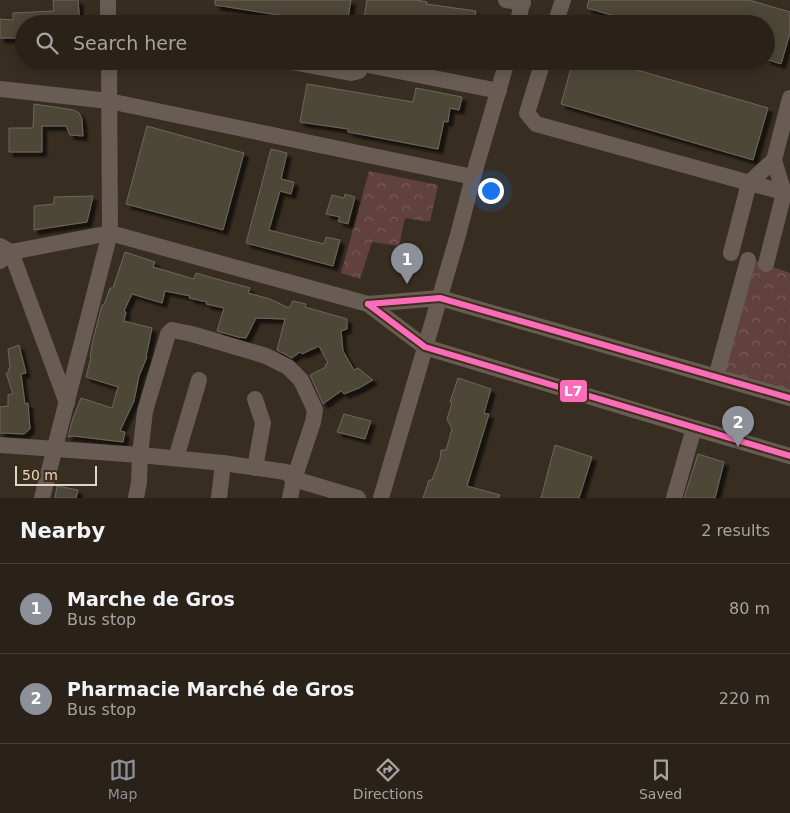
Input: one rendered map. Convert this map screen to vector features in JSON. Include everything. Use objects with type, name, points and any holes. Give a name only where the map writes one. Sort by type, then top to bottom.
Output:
[{"type":"street","points":[[108,0],[108,15]]},
{"type":"street","points":[[506,0],[523,2],[519,15]]},
{"type":"street","points":[[558,15],[563,0]]},
{"type":"street","points":[[42,498],[110,233],[109,70]]},
{"type":"street","points":[[331,70],[351,74],[360,70]]},
{"type":"street","points":[[398,70],[499,90]]},
{"type":"street","points":[[381,498],[505,70]]},
{"type":"street","points":[[540,70],[527,113],[536,124],[787,193]]},
{"type":"street","points":[[0,89],[109,101],[473,177]]},
{"type":"street","points":[[731,254],[749,183],[774,160],[790,100]]},
{"type":"street","points":[[766,264],[787,193],[774,160]]},
{"type":"street","points":[[67,403],[4,253],[110,233],[368,304],[440,298],[790,398]]},
{"type":"street","points":[[716,377],[748,260]]},
{"type":"street","points":[[368,304],[425,347],[790,456]]},
{"type":"street","points":[[136,498],[140,482],[140,454],[145,411],[163,347],[168,334],[172,330],[266,356],[288,367],[301,380],[315,410],[314,422],[294,479],[290,498]]},
{"type":"street","points":[[176,458],[199,380]]},
{"type":"street","points":[[254,399],[264,423],[255,468]]},
{"type":"street","points":[[674,498],[694,428]]},
{"type":"street","points":[[0,445],[54,450],[140,454],[286,472],[294,479],[358,498]]},
{"type":"street","points":[[219,498],[222,463]]},
{"type":"green space","points":[[369,171],[438,185],[430,222],[405,218],[399,246],[372,242],[360,279],[341,273]]},
{"type":"green space","points":[[753,260],[790,273],[790,392],[719,377]]},
{"type":"building","points":[[53,0],[78,0],[79,15],[15,15],[15,38],[0,38],[0,19],[13,20],[13,13],[54,11]]},
{"type":"building","points":[[215,0],[351,0],[348,15],[278,15],[215,5]]},
{"type":"building","points":[[367,0],[416,0],[427,2],[426,4],[476,11],[475,15],[364,15]]},
{"type":"building","points":[[589,0],[749,0],[790,12],[790,33],[781,64],[775,62],[775,15],[611,15],[587,8]]},
{"type":"building","points":[[570,70],[637,70],[768,108],[753,160],[561,104]]},
{"type":"building","points":[[307,84],[413,102],[416,88],[462,97],[459,110],[450,108],[448,122],[444,121],[438,149],[348,132],[348,129],[300,122]]},
{"type":"building","points":[[34,104],[74,110],[79,113],[82,119],[83,136],[70,135],[66,126],[42,126],[42,152],[9,152],[9,128],[33,128]]},
{"type":"building","points":[[147,126],[244,153],[223,230],[126,204]]},
{"type":"building","points":[[271,149],[287,153],[281,179],[294,182],[291,194],[280,191],[269,230],[324,244],[326,237],[340,240],[333,266],[246,243]]},
{"type":"building","points":[[345,194],[355,197],[348,224],[338,221],[340,217],[326,214],[332,195],[344,198]]},
{"type":"building","points":[[93,196],[87,222],[34,230],[34,206],[54,204],[54,197]]},
{"type":"building","points":[[125,252],[155,262],[153,267],[194,279],[196,273],[250,288],[248,293],[270,299],[289,308],[293,301],[306,304],[305,307],[347,319],[347,329],[341,331],[343,351],[354,370],[358,368],[373,380],[344,394],[341,391],[323,404],[310,375],[326,367],[325,365],[328,363],[319,346],[302,354],[300,352],[292,358],[277,350],[285,319],[256,318],[246,338],[238,337],[217,331],[224,308],[189,298],[190,296],[165,291],[162,303],[132,294],[124,311],[126,312],[124,321],[152,328],[147,357],[139,376],[134,401],[120,431],[125,432],[123,442],[68,437],[81,398],[112,408],[118,387],[86,377],[102,305],[104,305],[110,288],[113,288]]},
{"type":"building","points":[[19,345],[26,373],[21,374],[25,404],[28,403],[30,429],[24,434],[0,433],[0,407],[8,406],[8,395],[13,394],[6,373],[10,372],[8,369],[10,368],[8,349]]},
{"type":"building","points":[[458,378],[491,389],[484,413],[489,414],[467,486],[500,495],[499,498],[423,498],[429,480],[432,480],[440,459],[441,450],[446,450],[452,429],[447,419],[452,403],[450,402]]},
{"type":"building","points":[[344,414],[371,421],[365,439],[337,432]]},
{"type":"building","points":[[555,445],[592,457],[579,498],[541,498]]},
{"type":"building","points":[[698,454],[724,462],[715,498],[684,498]]},
{"type":"building","points":[[57,486],[78,490],[76,498],[55,498]]},
{"type":"transit line","name":"L7","points":[[368,304],[440,298],[790,398]]},
{"type":"transit line","name":"L7","points":[[368,304],[425,347],[790,456]]},
{"type":"place","name":"Marche de Gros","points":[[407,284]]},
{"type":"place","name":"Pharmacie Marché de Gros","points":[[738,447]]}]
